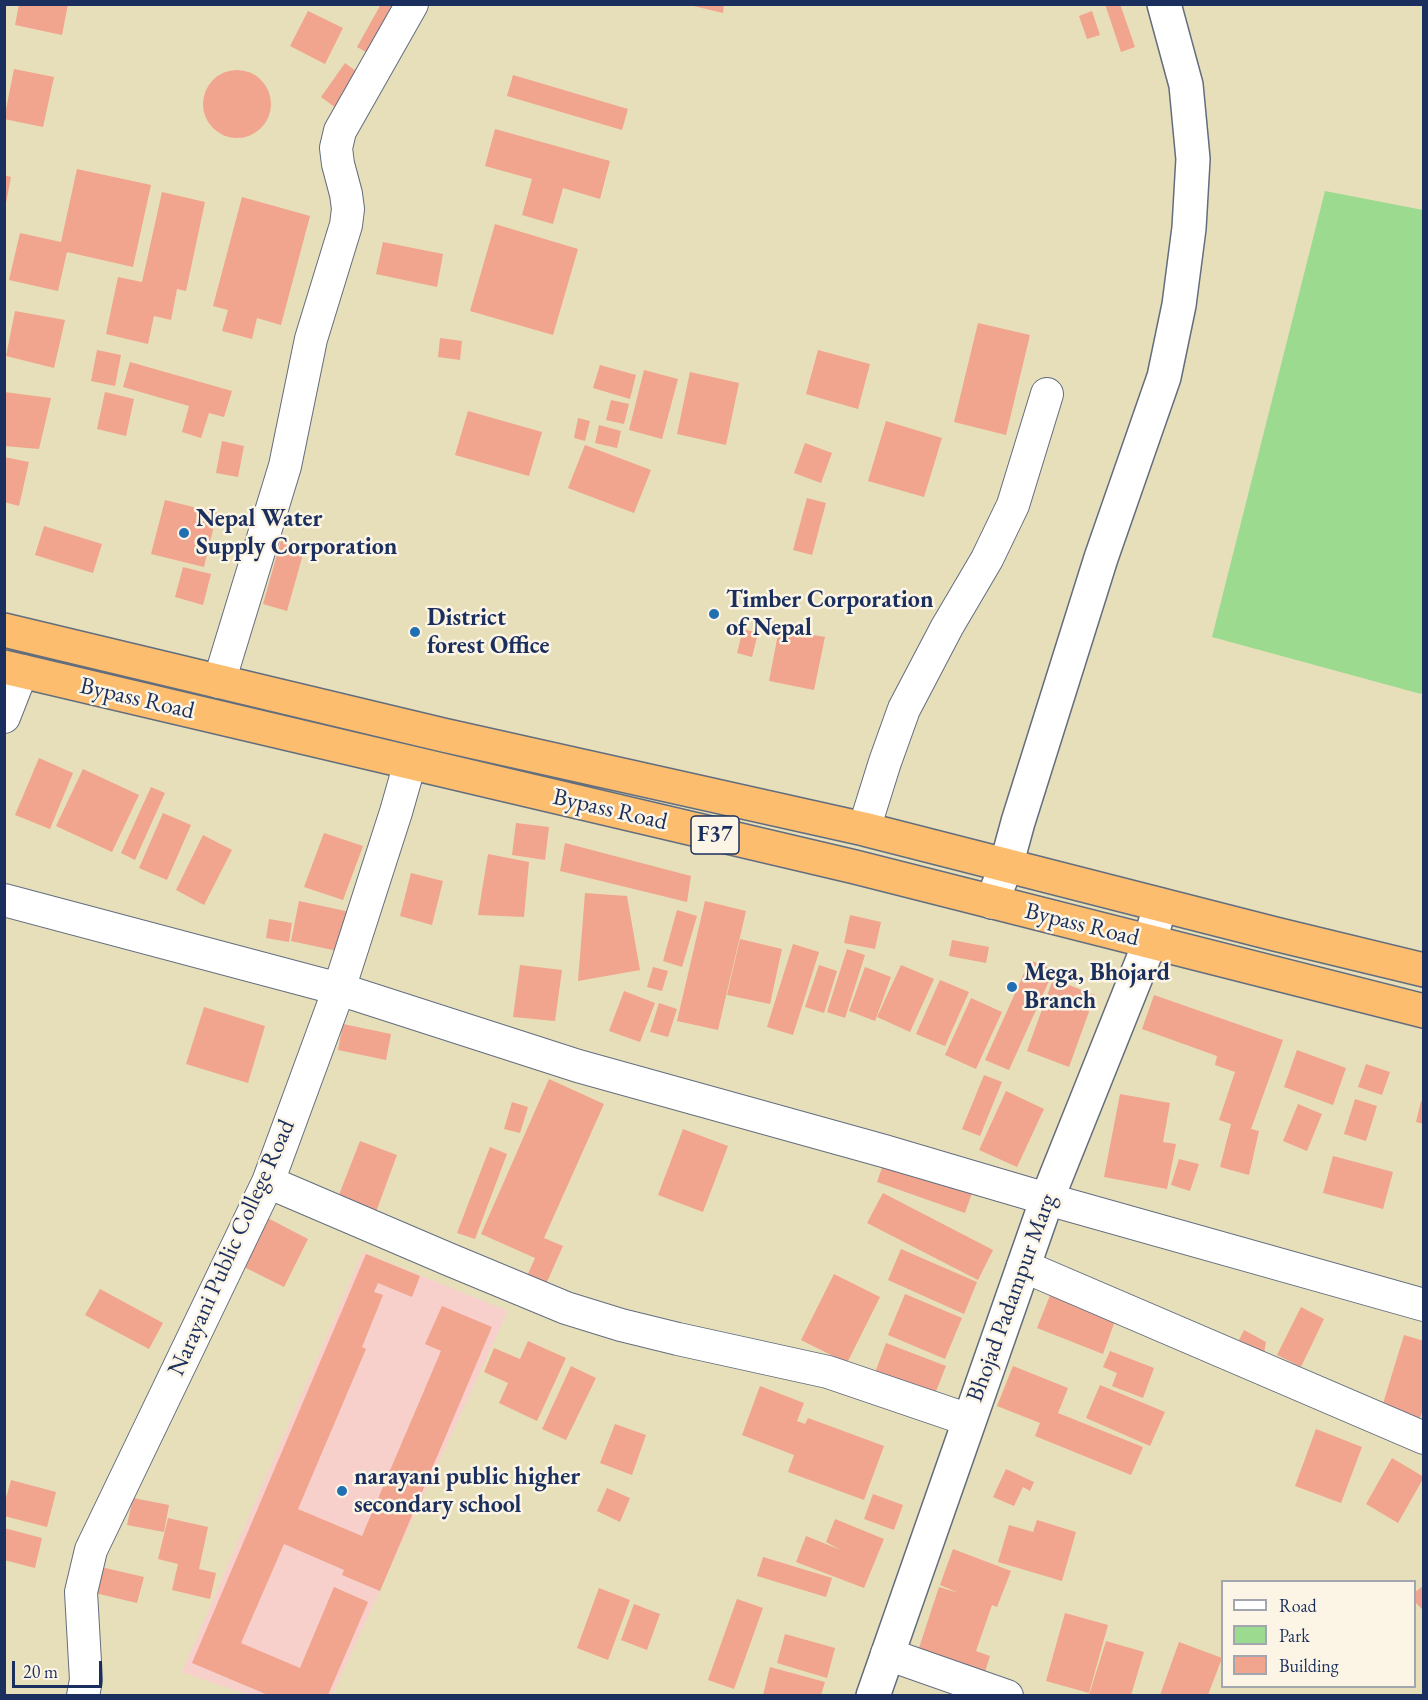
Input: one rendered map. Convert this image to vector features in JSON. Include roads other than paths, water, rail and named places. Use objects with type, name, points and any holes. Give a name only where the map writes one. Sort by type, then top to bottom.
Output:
[{"type":"highway","name":"Bypass Road","points":[[4,630],[443,735],[864,830],[1424,970]]},
{"type":"highway","name":"Bypass Road","points":[[13,669],[855,867],[1424,1011]]},
{"type":"street","points":[[219,682],[285,466],[311,339],[346,225],[348,209],[336,148],[340,130],[412,4]]},
{"type":"street","points":[[992,902],[1006,866],[1101,558],[1164,377],[1179,305],[1189,228],[1193,159],[1186,85],[1164,4]]},
{"type":"street","points":[[864,830],[904,709],[947,627],[987,559],[1013,505],[1047,394]]},
{"type":"street","points":[[4,717],[13,669]]},
{"type":"street","name":"Narayani Public College Road","points":[[83,1695],[86,1680],[81,1592],[91,1550],[268,1182],[339,989],[410,763]]},
{"type":"street","points":[[4,900],[339,989],[578,1066],[1424,1305]]},
{"type":"street","name":"Bhojad Padampur Marg","points":[[873,1695],[1047,1199],[1150,942],[1160,905]]},
{"type":"street","points":[[268,1182],[567,1308],[678,1340],[828,1372],[969,1420]]},
{"type":"street","points":[[1023,1266],[1424,1438]]},
{"type":"street","points":[[887,1654],[1007,1695]]},
{"type":"place","name":"Nepal Water Supply Corporation","points":[[184,533]]},
{"type":"place","name":"Timber Corporation of Nepal","points":[[714,614]]},
{"type":"place","name":"District forest Office","points":[[415,632]]},
{"type":"place","name":"Mega, Bhojard Branch","points":[[1012,987]]},
{"type":"place","name":"narayani public higher secondary school","points":[[342,1491]]}]
